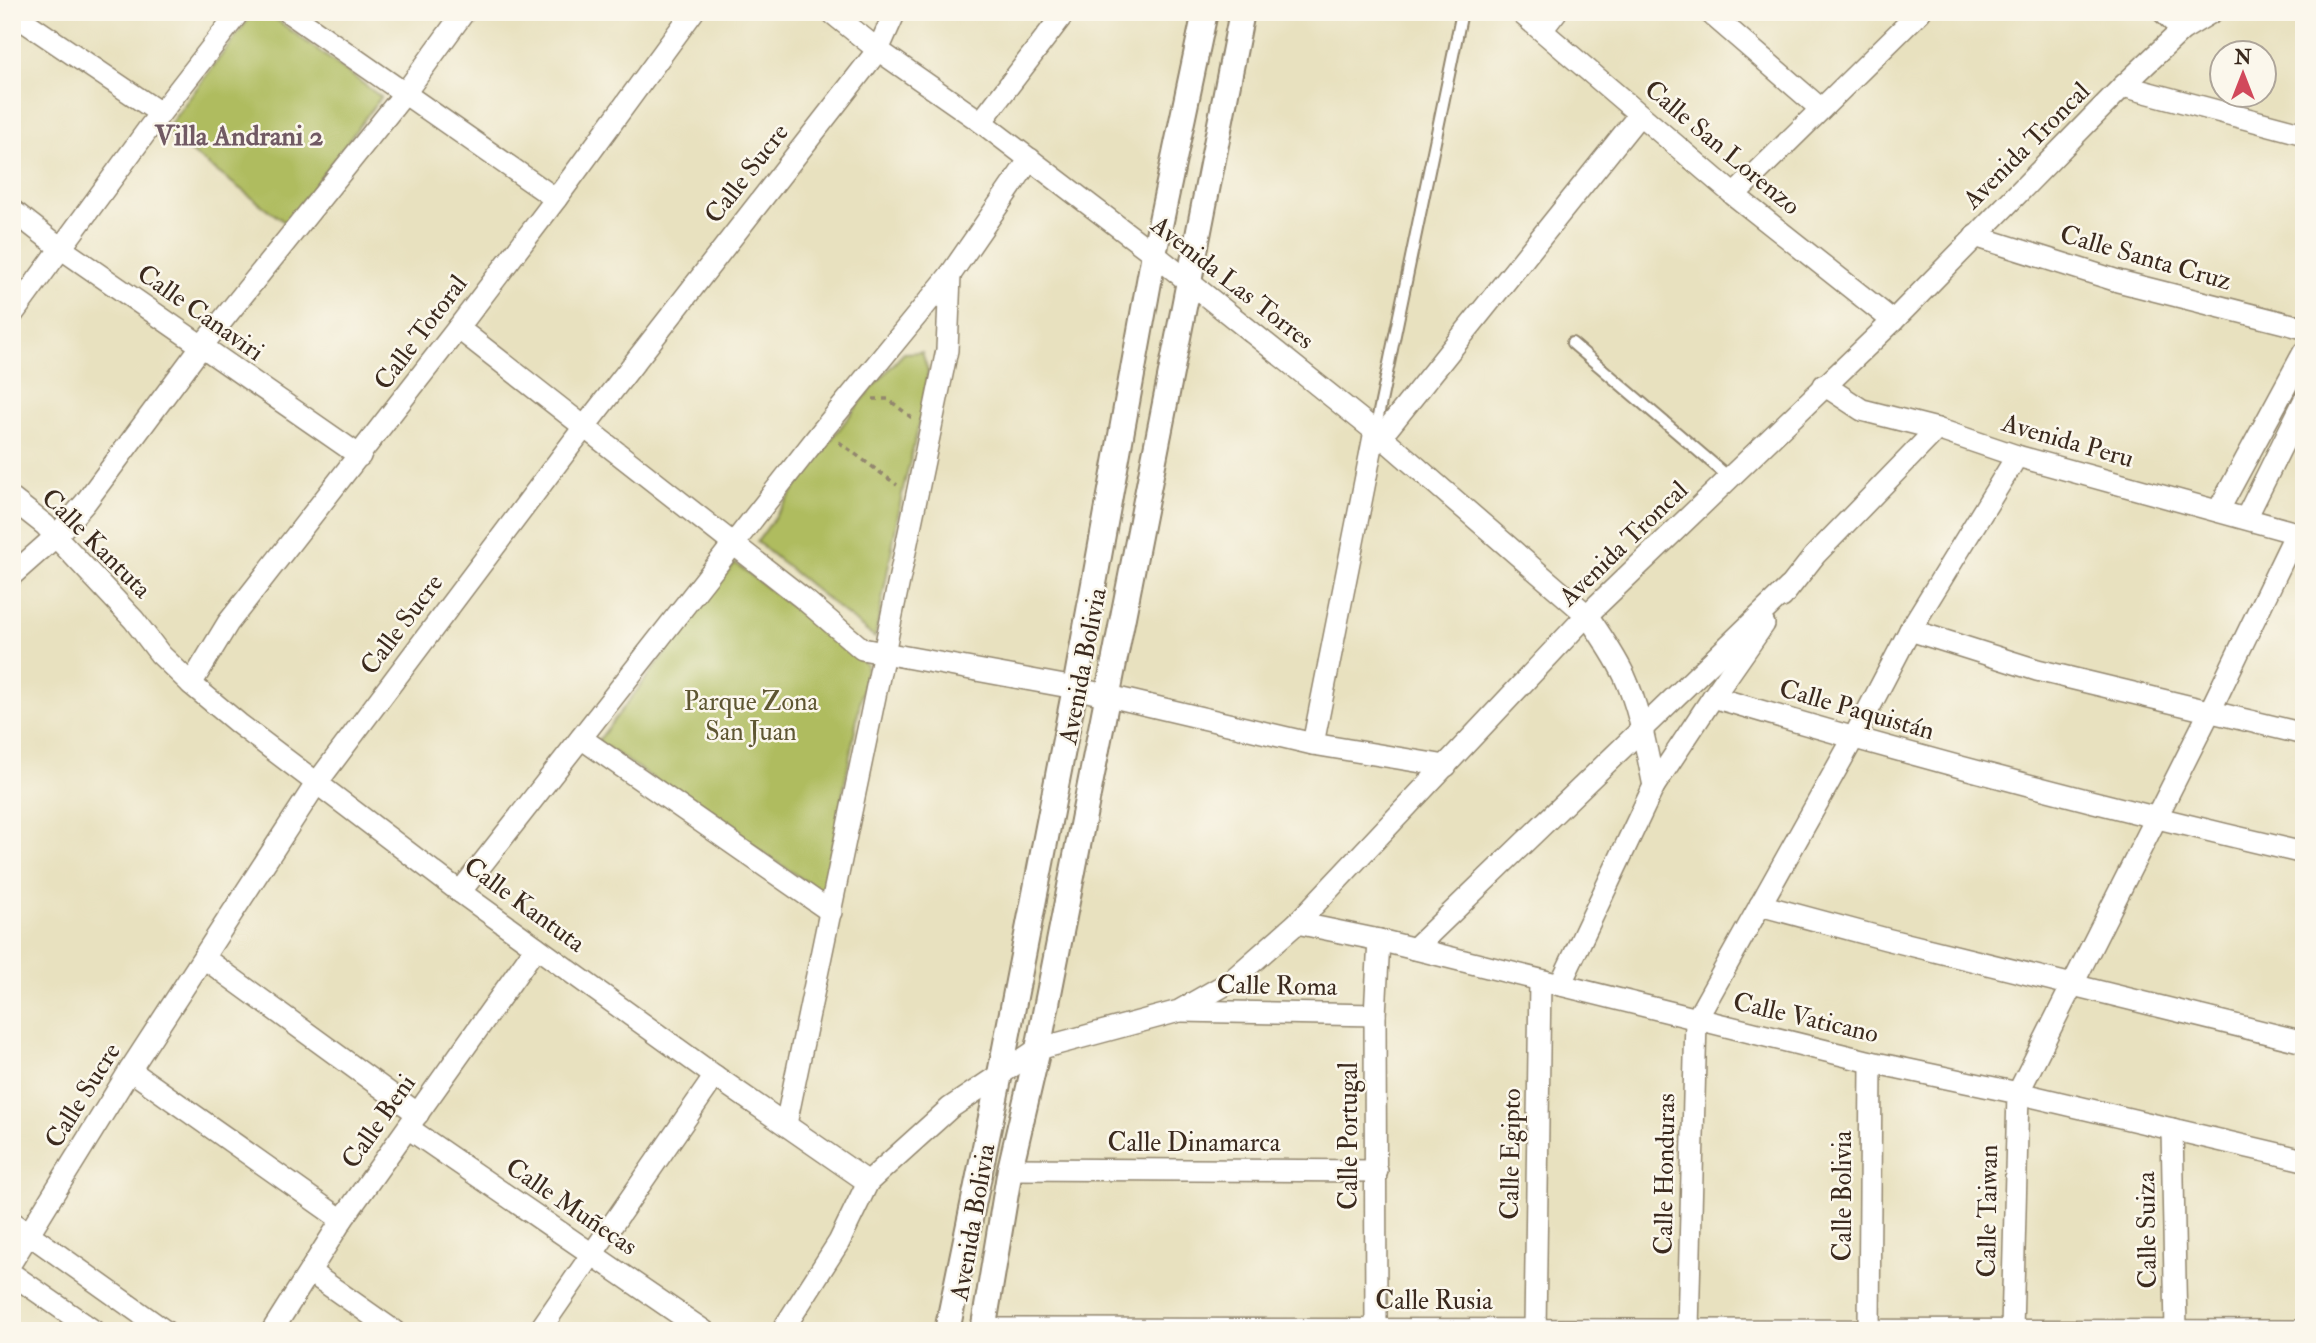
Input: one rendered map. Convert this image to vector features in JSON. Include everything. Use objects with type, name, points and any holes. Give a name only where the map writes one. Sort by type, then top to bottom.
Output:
[{"type":"street","points":[[12,315],[160,113],[239,12]]},
{"type":"street","points":[[288,12],[556,200]]},
{"type":"street","points":[[12,575],[55,537],[85,503],[201,347],[405,93],[464,12]]},
{"type":"street","name":"Calle Totoral","points":[[191,684],[228,623],[556,200],[693,12]]},
{"type":"street","name":"Avenida Las Torres","points":[[831,12],[877,50],[981,122],[1154,254],[1378,434],[1587,615],[1607,643],[1624,675],[1638,713],[1654,786]]},
{"type":"street","name":"Calle Sucre","points":[[12,1261],[20,1228],[130,1070],[316,784],[585,426],[877,50],[895,12]]},
{"type":"street","points":[[981,122],[1065,12]]},
{"type":"street","name":"Avenida Bolivia","points":[[947,1331],[1075,688],[1154,254],[1205,12]]},
{"type":"street","name":"Avenida Bolivia","points":[[983,1330],[1010,1169],[1038,1049],[1242,12]]},
{"type":"street","name":"Calle San Lorenzo","points":[[1520,12],[1734,195],[1893,321]]},
{"type":"street","points":[[1542,30],[1556,12]]},
{"type":"street","points":[[1709,12],[1821,109]]},
{"type":"street","points":[[1734,195],[1920,12]]},
{"type":"street","points":[[2163,12],[2182,30]]},
{"type":"street","name":"Avenida Troncal","points":[[1038,1049],[1179,1011],[1230,982],[1297,923],[1587,615],[1893,321],[2123,86],[2182,30],[2211,12]]},
{"type":"street","points":[[12,13],[160,113]]},
{"type":"street","points":[[2123,86],[2304,134]]},
{"type":"street","points":[[1313,744],[1378,434],[1639,115]]},
{"type":"street","points":[[460,892],[822,431],[950,275],[1030,159]]},
{"type":"street","name":"Calle Canaviri","points":[[12,210],[62,249],[360,456]]},
{"type":"street","name":"Calle Santa Cruz","points":[[1975,236],[2118,281],[2304,328]]},
{"type":"street","points":[[786,1124],[947,349],[950,275]]},
{"type":"street","points":[[458,328],[805,600],[862,649],[1075,688],[1313,744],[1446,766]]},
{"type":"street","points":[[2218,511],[2304,352]]},
{"type":"street","name":"Avenida Peru","points":[[1824,385],[1862,410],[1937,429],[2017,456],[2300,534]]},
{"type":"street","points":[[2246,518],[2304,401]]},
{"type":"street","points":[[1550,983],[1654,786],[1789,587],[1815,555],[1937,429]]},
{"type":"street","points":[[1696,1020],[1853,739],[1910,630],[2017,456]]},
{"type":"street","name":"Calle Kantuta","points":[[12,499],[45,525],[191,684],[316,784],[536,947],[868,1182]]},
{"type":"street","points":[[2018,1093],[2300,534]]},
{"type":"street","points":[[1414,949],[1789,587]]},
{"type":"street","points":[[1910,630],[2037,670],[2304,734]]},
{"type":"street","name":"Calle Paquistán","points":[[1713,697],[1853,739],[2154,819],[2304,853]]},
{"type":"street","points":[[581,738],[831,912]]},
{"type":"street","points":[[1760,905],[2072,986],[2304,1042]]},
{"type":"street","name":"Calle Vaticano","points":[[1297,923],[1379,940],[1871,1062],[2018,1093],[2304,1160]]},
{"type":"street","name":"Calle Portugal","points":[[1376,1329],[1375,1015],[1379,940]]},
{"type":"street","name":"Calle Beni","points":[[272,1331],[342,1220],[536,947]]},
{"type":"street","name":"Calle Muñecas","points":[[204,958],[413,1121],[704,1331]]},
{"type":"street","name":"Calle Egipto","points":[[1535,1329],[1550,983]]},
{"type":"street","name":"Calle Roma","points":[[1179,1011],[1375,1015]]},
{"type":"street","name":"Calle Honduras","points":[[1688,1329],[1696,1020]]},
{"type":"street","points":[[782,1331],[839,1242],[868,1182],[950,1108],[1038,1049]]},
{"type":"street","name":"Calle Bolivia","points":[[1869,1330],[1871,1062]]},
{"type":"street","points":[[130,1070],[342,1220]]},
{"type":"street","points":[[539,1331],[715,1076]]},
{"type":"street","name":"Calle Taiwan","points":[[2012,1330],[2018,1093]]},
{"type":"street","name":"Calle Suiza","points":[[2172,1129],[2176,1330]]},
{"type":"street","name":"Calle Dinamarca","points":[[1010,1169],[1377,1171]]},
{"type":"street","points":[[20,1228],[166,1331]]},
{"type":"street","points":[[310,1272],[394,1331]]},
{"type":"street","points":[[12,1275],[94,1331]]},
{"type":"street","name":"Calle Rusia","points":[[983,1330],[2304,1331]]},
{"type":"lane","points":[[1378,434],[1462,12]]},
{"type":"lane","points":[[1572,343],[1731,479]]},
{"type":"path","points":[[864,398],[888,400],[930,431]]},
{"type":"path","points":[[822,431],[903,489],[917,495]]},
{"type":"green space","points":[[254,12],[266,12],[381,97],[286,223],[164,132]]},
{"type":"green space","name":"Parque Zona San Juan","points":[[922,352],[928,371],[922,412],[903,489],[875,638],[757,542],[864,397],[904,353]]},
{"type":"green space","name":"Parque Zona San Juan","points":[[735,563],[867,665],[824,894],[598,741]]},
{"type":"district","name":"Villa Andrani 2","points":[[239,135]]}]
